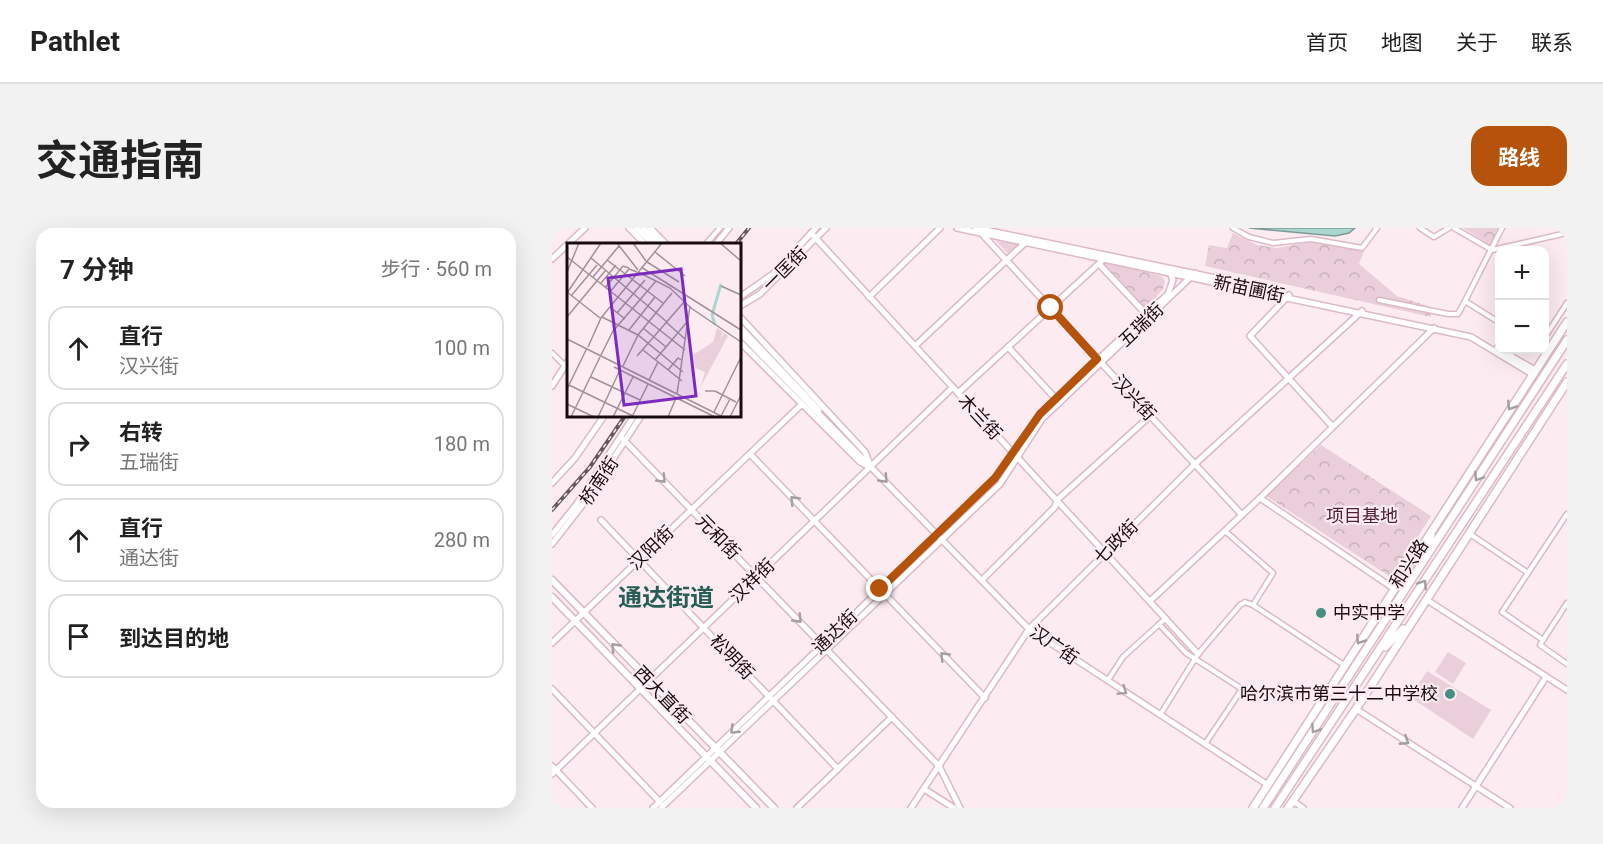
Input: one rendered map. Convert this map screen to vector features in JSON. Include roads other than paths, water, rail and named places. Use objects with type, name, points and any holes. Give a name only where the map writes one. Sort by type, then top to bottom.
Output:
[{"type":"highway","name":"和兴路","points":[[1256,807],[1344,664],[1567,322]]},
{"type":"highway","name":"和兴路","points":[[1256,807],[1415,575],[1567,340]]},
{"type":"highway","name":"和兴路","points":[[1275,808],[1567,364]]},
{"type":"highway","name":"和兴路","points":[[1291,805],[1566,386]]},
{"type":"highway","points":[[1543,400],[1566,386]]},
{"type":"highway","points":[[1460,549],[1474,507]]},
{"type":"highway","points":[[1415,575],[1438,519]]},
{"type":"highway","points":[[1375,657],[1412,621]]},
{"type":"main road","name":"西大直街","points":[[552,580],[774,808]]},
{"type":"main road","name":"西大直街","points":[[552,597],[756,808]]},
{"type":"street","points":[[569,243],[585,228]]},
{"type":"street","points":[[628,228],[644,243]]},
{"type":"street","points":[[636,228],[652,243]]},
{"type":"street","points":[[643,228],[659,243]]},
{"type":"street","points":[[650,228],[665,243]]},
{"type":"street","points":[[707,243],[720,228]]},
{"type":"street","points":[[717,243],[729,228]]},
{"type":"street","name":"一匡街","points":[[741,305],[760,294],[813,236],[816,228]]},
{"type":"street","name":"一匡街","points":[[741,296],[773,274],[813,236],[826,228]]},
{"type":"street","points":[[869,297],[940,228]]},
{"type":"street","name":"新苗圃街","points":[[957,228],[978,230],[1107,256],[1361,312],[1473,334],[1534,372]]},
{"type":"street","points":[[1233,228],[1249,237],[1273,243],[1311,239],[1362,248],[1377,228]]},
{"type":"street","points":[[1420,228],[1434,237],[1449,228]]},
{"type":"street","points":[[1454,228],[1492,250],[1567,233]]},
{"type":"street","points":[[1379,300],[1458,314],[1502,228]]},
{"type":"street","name":"汉兴街","points":[[978,230],[1242,515]]},
{"type":"street","name":"木兰街","points":[[813,236],[1198,654]]},
{"type":"street","points":[[915,346],[1028,240]]},
{"type":"street","points":[[552,259],[567,245]]},
{"type":"street","points":[[958,393],[1107,256]]},
{"type":"street","name":"新苗圃街","points":[[1107,256],[1170,272],[1193,275]]},
{"type":"street","points":[[1099,264],[1146,314]]},
{"type":"street","name":"五瑞街","points":[[1018,458],[1042,419],[1172,288],[1170,272]]},
{"type":"street","name":"五瑞街","points":[[1013,452],[1030,426],[1056,399],[1193,275]]},
{"type":"street","points":[[1288,296],[1250,336],[1332,426]]},
{"type":"street","points":[[1465,301],[1495,320]]},
{"type":"street","points":[[1549,331],[1567,303]]},
{"type":"street","name":"七政街","points":[[911,808],[1029,629],[1195,464],[1290,380],[1361,312]]},
{"type":"street","name":"汉广街","points":[[741,318],[865,452],[871,466]]},
{"type":"street","points":[[1150,601],[1260,498],[1435,327]]},
{"type":"street","name":"汉广街","points":[[741,328],[871,466]]},
{"type":"street","name":"汉广街","points":[[741,334],[1029,629],[1268,785]]},
{"type":"street","name":"汉广街","points":[[741,343],[860,462],[871,466]]},
{"type":"street","points":[[1008,347],[1056,399]]},
{"type":"street","points":[[552,353],[567,364],[552,386]]},
{"type":"street","name":"汉祥街","points":[[553,770],[641,689],[952,387]]},
{"type":"street","name":"汉阳街","points":[[552,643],[802,404]]},
{"type":"street","points":[[982,580],[1054,507],[1057,500],[1150,416]]},
{"type":"street","points":[[552,483],[575,458],[603,417]]},
{"type":"street","name":"桥南街","points":[[552,544],[578,512],[624,439],[634,417]]},
{"type":"street","name":"桥南街","points":[[552,535],[639,417]]},
{"type":"street","name":"元和街","points":[[624,439],[939,766],[960,808]]},
{"type":"street","name":"通达街","points":[[717,752],[774,701],[880,589],[995,478],[1013,452]]},
{"type":"street","points":[[750,454],[985,698]]},
{"type":"street","name":"通达街","points":[[652,808],[661,805],[717,752],[769,696],[885,595],[943,540],[1000,484],[1018,458]]},
{"type":"street","points":[[1260,498],[1394,588]]},
{"type":"street","points":[[1544,640],[1502,612],[1567,514]]},
{"type":"street","name":"松明街","points":[[601,520],[838,769]]},
{"type":"street","points":[[1225,531],[1273,573],[1253,605]]},
{"type":"street","points":[[1470,534],[1528,573]]},
{"type":"street","points":[[1427,600],[1567,690]]},
{"type":"street","points":[[1159,716],[1198,654],[1245,602],[1344,664]]},
{"type":"street","points":[[1567,603],[1540,645],[1567,664]]},
{"type":"street","points":[[1107,681],[1123,657],[1166,618]]},
{"type":"street","points":[[1160,624],[1194,660],[1242,689],[1205,745]]},
{"type":"street","points":[[1462,808],[1546,677]]},
{"type":"street","points":[[552,689],[661,805]]},
{"type":"street","points":[[1356,709],[1509,808]]},
{"type":"street","points":[[797,808],[892,717]]},
{"type":"street","points":[[553,770],[592,808]]},
{"type":"street","points":[[924,789],[954,808]]},
{"type":"street","points":[[1291,805],[1304,808]]},
{"type":"railway","points":[[737,243],[749,228]]},
{"type":"railway","points":[[552,510],[590,467],[624,417]]},
{"type":"place","name":"中实中学","points":[[1321,613]]},
{"type":"place","name":"哈尔滨市第三十二中学校","points":[[1450,694]]},
{"type":"district","name":"通达街道","points":[[666,598]]},
{"type":"park label","name":"项目基地","points":[[1362,516]]}]
